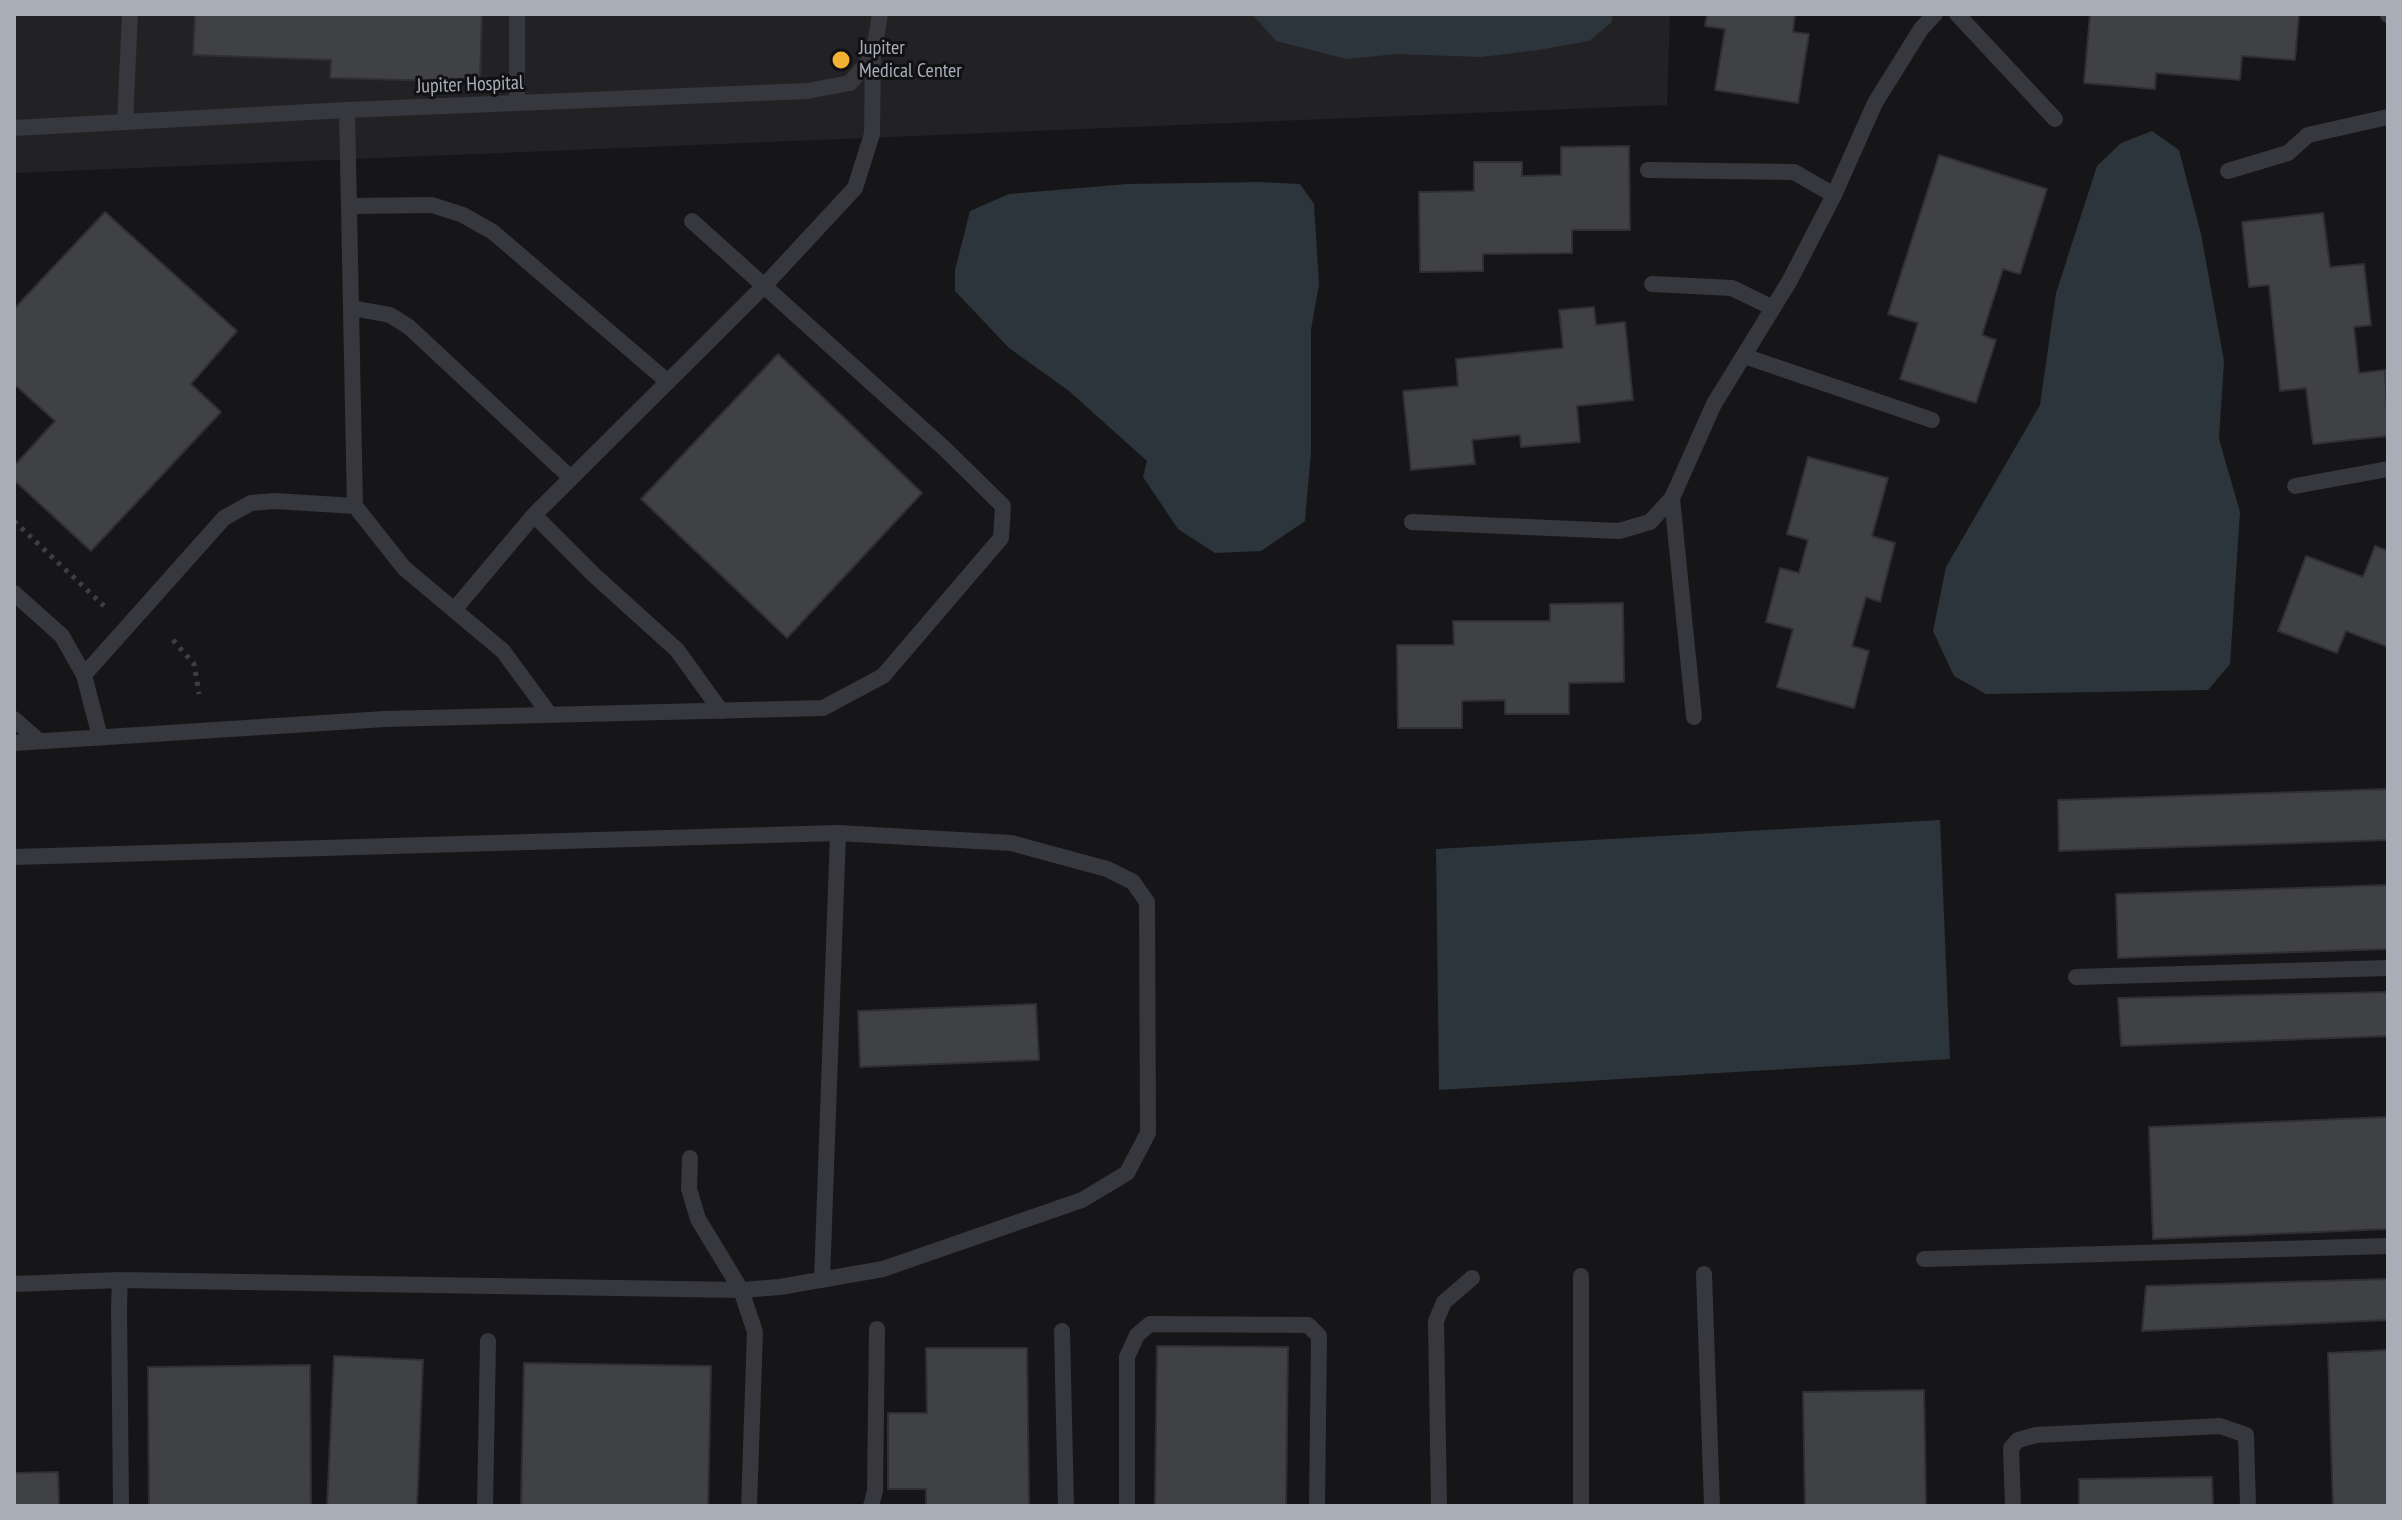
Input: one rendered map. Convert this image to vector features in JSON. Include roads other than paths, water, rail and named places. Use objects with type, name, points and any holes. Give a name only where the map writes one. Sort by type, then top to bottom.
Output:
[{"type":"lane","points":[[125,122],[130,14]]},
{"type":"lane","points":[[517,14],[517,103]]},
{"type":"lane","points":[[454,610],[534,515],[764,286],[855,188],[872,134],[873,56],[880,14]]},
{"type":"lane","points":[[1412,522],[1619,531],[1650,522],[1672,498],[1714,404],[1789,282],[1834,195],[1875,103],[1921,29],[1935,14]]},
{"type":"lane","points":[[1957,14],[2055,119]]},
{"type":"lane","name":"Jupiter Hospital","points":[[14,128],[347,110],[807,91],[850,83],[873,56]]},
{"type":"lane","points":[[347,110],[355,506],[404,568],[503,651],[550,715]]},
{"type":"lane","points":[[2228,171],[2288,153],[2308,135],[2388,117]]},
{"type":"lane","points":[[1648,170],[1794,172],[1834,195]]},
{"type":"lane","points":[[349,206],[432,205],[463,215],[493,232],[668,382]]},
{"type":"lane","points":[[14,743],[385,719],[823,708],[883,676],[1001,538],[1003,506],[945,449],[692,221]]},
{"type":"lane","points":[[1652,284],[1732,288],[1773,308]]},
{"type":"lane","points":[[352,308],[390,315],[409,327],[571,478]]},
{"type":"lane","points":[[1744,356],[1932,420]]},
{"type":"lane","points":[[2295,486],[2388,469]]},
{"type":"lane","points":[[1672,498],[1694,717]]},
{"type":"lane","points":[[84,675],[224,518],[251,503],[274,501],[355,506]]},
{"type":"lane","points":[[534,515],[594,575],[677,650],[721,711]]},
{"type":"lane","points":[[14,593],[62,636],[84,675],[100,737]]},
{"type":"lane","points":[[14,719],[39,741]]},
{"type":"lane","points":[[822,1280],[838,833]]},
{"type":"lane","points":[[14,857],[838,833],[1011,843],[1107,869],[1133,882],[1147,902],[1148,1133],[1127,1173],[1082,1200],[883,1269],[780,1287],[741,1290],[120,1280],[14,1284]]},
{"type":"lane","points":[[2076,977],[2388,968]]},
{"type":"lane","points":[[690,1158],[689,1189],[698,1219],[741,1290],[755,1332],[749,1506]]},
{"type":"lane","points":[[1924,1259],[2388,1246]]},
{"type":"lane","points":[[1704,1274],[1712,1506]]},
{"type":"lane","points":[[1581,1276],[1581,1506]]},
{"type":"lane","points":[[1439,1506],[1436,1321],[1444,1302],[1472,1278]]},
{"type":"lane","points":[[120,1280],[121,1506]]},
{"type":"lane","points":[[1127,1506],[1127,1357],[1137,1335],[1150,1324],[1308,1325],[1319,1336],[1317,1506]]},
{"type":"lane","points":[[871,1506],[875,1491],[877,1329]]},
{"type":"lane","points":[[1062,1331],[1066,1506]]},
{"type":"lane","points":[[485,1506],[488,1341]]},
{"type":"lane","points":[[2013,1506],[2011,1448],[2018,1440],[2036,1435],[2220,1426],[2246,1435],[2248,1506]]},
{"type":"place","name":"Jupiter Medical Center","points":[[841,60]]}]
